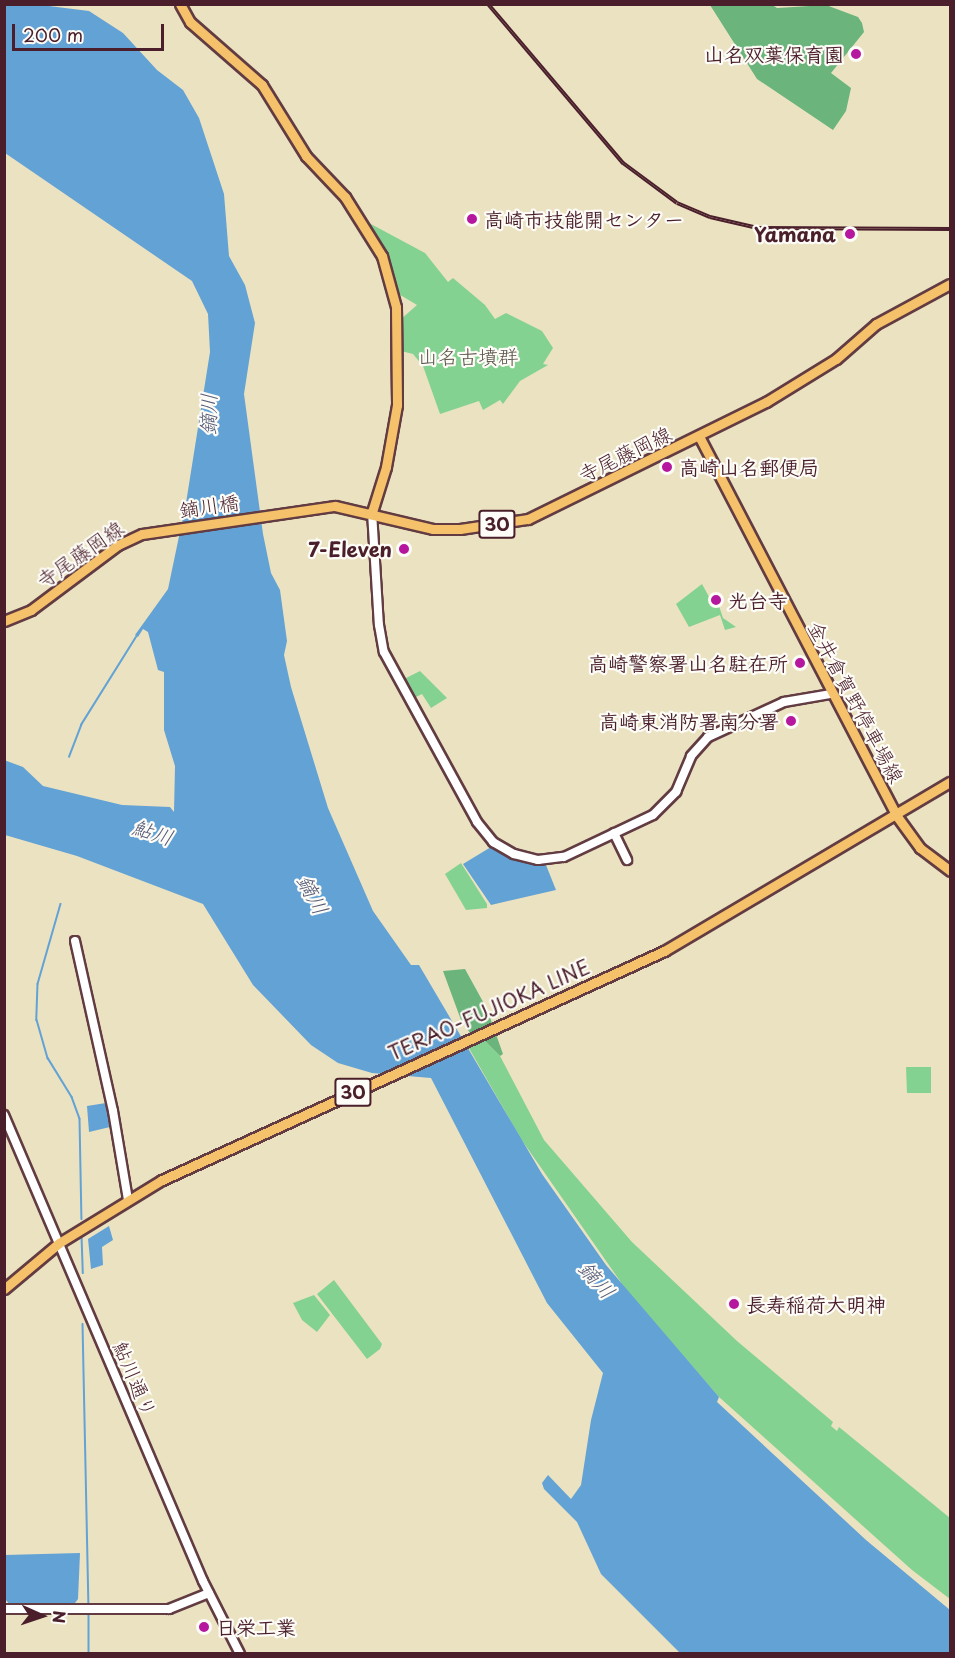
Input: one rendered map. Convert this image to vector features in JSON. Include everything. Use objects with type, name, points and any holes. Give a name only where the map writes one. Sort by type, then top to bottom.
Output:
[{"type":"main road","points":[[180,4],[190,22],[262,85],[306,156],[345,197],[382,256],[396,307],[397,405],[386,467],[372,512]]},
{"type":"main road","name":"寺尾藤岡線","points":[[279,513],[335,506],[372,512],[448,530],[528,519],[700,438],[804,380],[876,324],[951,284]]},
{"type":"main road","name":"金井倉賀野停車場線","points":[[700,438],[831,694],[896,815],[920,848],[951,871]]},
{"type":"main road","name":"鏑川橋","points":[[144,533],[279,513]]},
{"type":"main road","name":"寺尾藤岡線","points":[[4,621],[31,610],[118,545],[144,533]]},
{"type":"main road","name":"30","points":[[896,815],[951,782]]},
{"type":"main road","name":"TERAO-FUJIOKA LINE","points":[[59,1243],[128,1200],[202,1161],[527,1011],[664,951],[896,815]]},
{"type":"main road","points":[[4,1289],[59,1243]]},
{"type":"street","points":[[372,512],[379,625],[384,652],[482,830],[509,852],[538,860],[564,857],[614,833],[665,806],[676,792],[691,756],[708,737],[784,702],[831,694]]},
{"type":"street","points":[[614,833],[627,860]]},
{"type":"street","points":[[75,941],[113,1111],[128,1200]]},
{"type":"street","name":"鮎川通り","points":[[4,1115],[209,1593],[240,1653]]},
{"type":"street","points":[[4,1609],[90,1607],[170,1609],[209,1593]]},
{"type":"green space","points":[[771,4],[777,8],[826,5],[858,17],[862,23],[864,32],[831,73],[851,88],[846,111],[833,130],[757,79],[710,5]]},
{"type":"green space","name":"山名古墳群","points":[[369,223],[425,253],[448,282],[453,278],[485,305],[495,319],[506,313],[542,331],[553,348],[543,364],[548,365],[520,381],[503,404],[500,400],[483,410],[479,401],[440,414],[423,366],[413,354],[401,351],[400,320],[417,305],[397,293]]},
{"type":"green space","points":[[702,584],[713,604],[718,603],[723,618],[736,627],[725,630],[720,615],[689,627],[676,604]]},
{"type":"green space","points":[[420,671],[447,698],[431,708],[422,694],[412,699],[402,680]]},
{"type":"green space","points":[[461,863],[487,904],[487,908],[466,910],[445,874]]},
{"type":"green space","points":[[465,969],[487,1009],[503,1054],[500,1056],[480,1036],[470,1033],[461,1020],[443,971]]},
{"type":"green space","points":[[470,1033],[480,1036],[500,1056],[544,1140],[632,1242],[737,1341],[833,1422],[831,1426],[837,1431],[839,1427],[950,1518],[950,1599],[912,1570],[719,1397],[627,1291],[521,1139],[462,1036]]},
{"type":"green space","points":[[906,1067],[931,1067],[931,1093],[907,1093]]},
{"type":"green space","points":[[334,1280],[382,1344],[380,1349],[367,1359],[317,1294]]},
{"type":"green space","points":[[314,1295],[330,1315],[317,1332],[302,1320],[293,1303]]},
{"type":"water","points":[[33,4],[89,11],[123,33],[157,70],[183,90],[199,118],[224,194],[229,256],[245,285],[255,323],[244,394],[263,534],[271,573],[280,590],[287,641],[284,655],[291,687],[328,808],[373,911],[411,965],[419,965],[542,1174],[606,1265],[719,1397],[717,1402],[866,1540],[950,1610],[950,1653],[680,1653],[601,1574],[577,1522],[544,1489],[542,1483],[548,1475],[571,1499],[581,1485],[591,1420],[603,1373],[547,1303],[431,1078],[372,1073],[338,1063],[311,1045],[253,985],[203,904],[77,856],[5,835],[4,760],[23,767],[43,786],[122,805],[170,807],[174,812],[175,766],[164,730],[164,672],[158,670],[148,632],[143,629],[138,637],[135,635],[168,589],[186,503],[210,352],[208,314],[192,281],[5,153],[5,5]]},
{"type":"water","points":[[491,847],[513,860],[546,865],[556,890],[491,905],[463,864]]},
{"type":"water","points":[[106,1103],[110,1127],[89,1132],[87,1106]]},
{"type":"water","points":[[109,1226],[113,1240],[102,1247],[103,1265],[91,1269],[88,1239]]},
{"type":"water","points":[[80,1553],[78,1599],[75,1603],[10,1605],[5,1599],[5,1555]]},
{"type":"waterway","points":[[69,757],[81,725],[136,637]]},
{"type":"waterway","points":[[61,904],[38,984],[37,1020],[48,1058],[72,1097],[80,1119],[82,1219]]},
{"type":"waterway","points":[[82,1236],[83,1273]]},
{"type":"waterway","points":[[83,1324],[89,1605]]},
{"type":"waterway","points":[[89,1613],[89,1654]]},
{"type":"railway","points":[[488,4],[623,163],[677,203],[710,217],[758,228],[950,229]]},
{"type":"place","name":"山名双葉保育園","points":[[856,54]]},
{"type":"place","name":"高崎市技能開センター","points":[[472,219]]},
{"type":"place","name":"Yamana","points":[[850,234]]},
{"type":"place","name":"高崎山名郵便局","points":[[667,467]]},
{"type":"place","name":"7-Eleven","points":[[404,549]]},
{"type":"place","name":"光台寺","points":[[716,600]]},
{"type":"place","name":"高崎警察署山名駐在所","points":[[800,663]]},
{"type":"place","name":"高崎東消防署南分署","points":[[791,721]]},
{"type":"place","name":"長寿稲荷大明神","points":[[734,1304]]},
{"type":"place","name":"日栄工業","points":[[204,1627]]},
{"type":"water label","name":"鏑川","points":[[207,414]]},
{"type":"water label","name":"鮎川","points":[[153,831]]},
{"type":"water label","name":"鏑川","points":[[314,894]]},
{"type":"water label","name":"鏑川","points":[[598,1279]]}]
